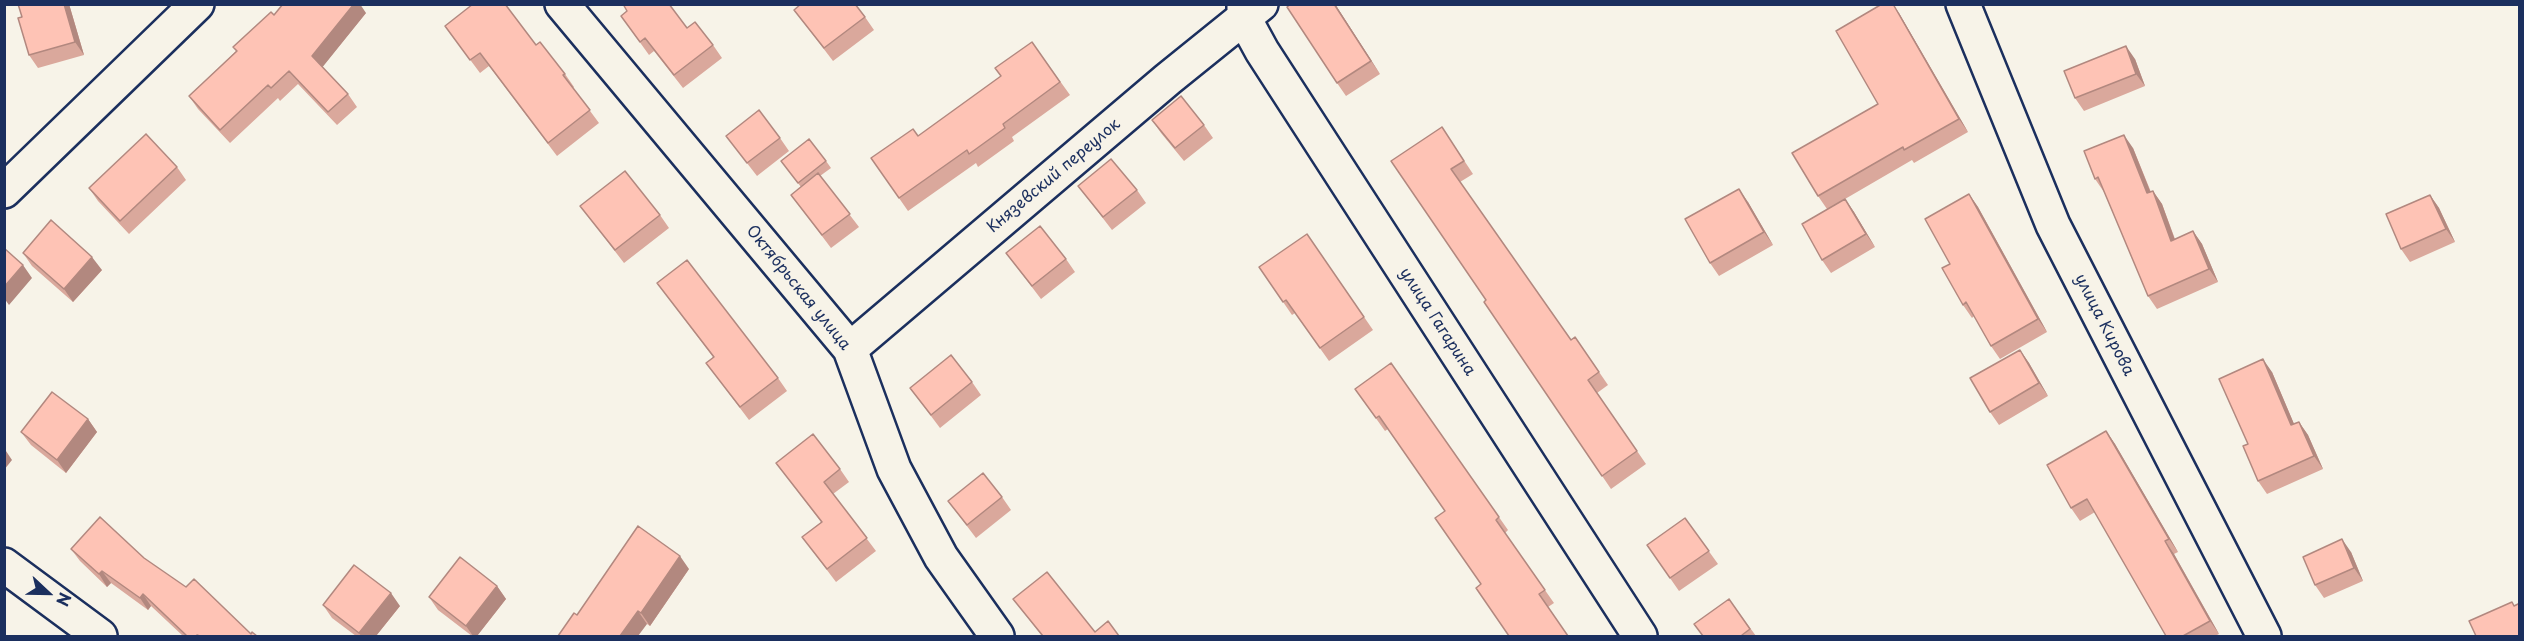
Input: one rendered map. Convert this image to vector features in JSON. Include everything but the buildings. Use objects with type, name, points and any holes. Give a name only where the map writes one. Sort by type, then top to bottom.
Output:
[{"type":"street","points":[[4,191],[197,4]]},
{"type":"street","name":"Октябрьская улица","points":[[562,4],[850,349],[894,469],[940,557],[997,636]]},
{"type":"street","name":"улица Кирова","points":[[1963,4],[2053,225],[2264,636]]},
{"type":"street","name":"Князевский переулок","points":[[850,349],[1250,9]]},
{"type":"street","name":"улица Гагарина","points":[[1250,9],[1262,51],[1640,636]]},
{"type":"street","points":[[4,565],[100,636]]}]
